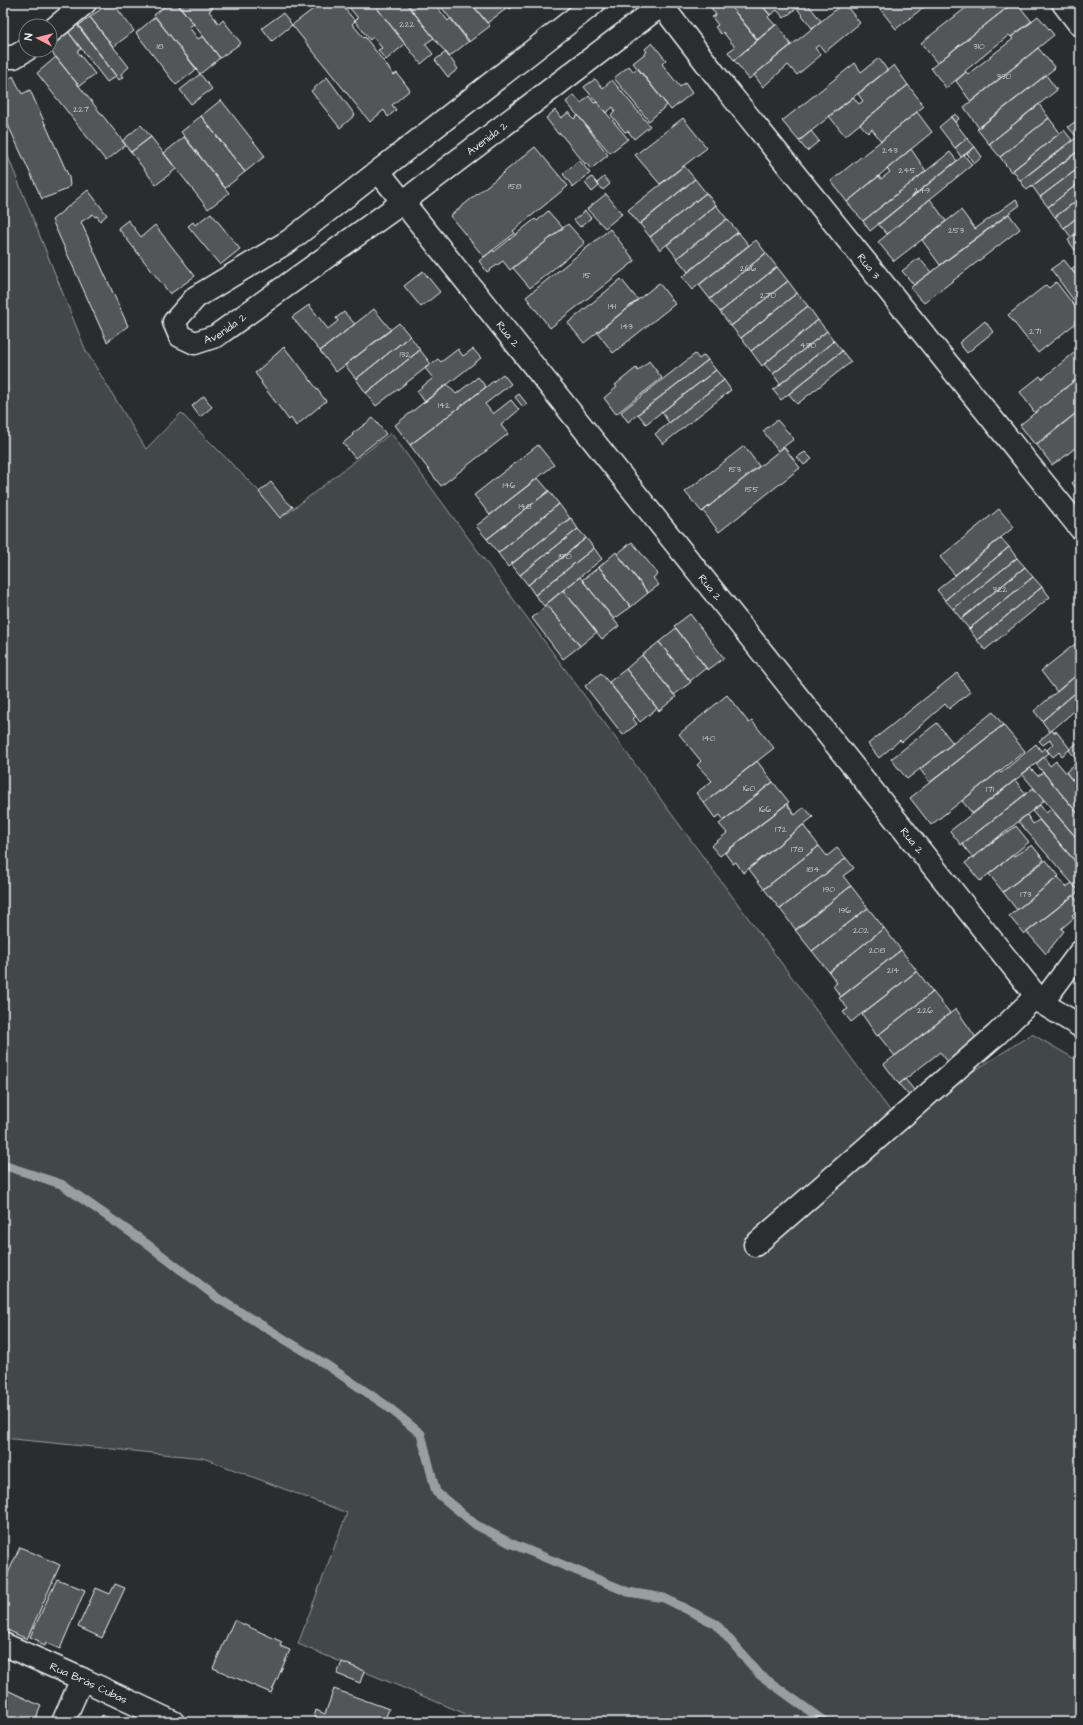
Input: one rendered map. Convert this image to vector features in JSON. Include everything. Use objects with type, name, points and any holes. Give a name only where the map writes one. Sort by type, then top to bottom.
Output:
[{"type":"street","points":[[58,25],[85,3]]},
{"type":"street","name":"Avenida 2","points":[[594,3],[289,241],[196,297],[174,322],[180,336],[195,343],[216,336],[403,202],[662,4]]},
{"type":"street","points":[[1063,3],[1080,24]]},
{"type":"street","name":"Rua 3","points":[[662,4],[732,96],[1080,528]]},
{"type":"street","points":[[3,57],[14,57],[18,55]]},
{"type":"street","name":"Rua 2","points":[[379,172],[1039,999]]},
{"type":"street","points":[[755,1245],[1039,999],[1080,952]]},
{"type":"street","points":[[1039,999],[1080,1026]]},
{"type":"street","name":"Rua Brás Cubas","points":[[3,1644],[173,1722]]},
{"type":"street","points":[[63,1722],[82,1679]]},
{"type":"shaded area","points":[[3,144],[86,351],[146,449],[181,413],[284,516],[391,433],[897,1120],[1032,1034],[1080,1062],[1080,1722],[485,1722],[298,1644],[347,1513],[203,1458],[3,1438]]},
{"type":"building","points":[[109,3],[113,3],[134,31],[113,47],[90,17]]},
{"type":"building","points":[[169,3],[177,3],[194,24],[189,27],[198,39],[203,36],[220,58],[200,74],[154,15]]},
{"type":"building","points":[[177,3],[209,3],[213,8],[209,11],[219,24],[223,20],[241,43],[220,58]]},
{"type":"building","points":[[321,3],[340,3],[355,21],[352,24],[364,38],[365,37],[394,75],[397,73],[410,90],[392,105],[396,110],[388,117],[384,110],[370,122],[292,25]]},
{"type":"building","points":[[352,3],[373,3],[405,44],[386,60],[378,50],[382,48],[373,37],[370,40],[355,21],[358,18],[348,6]]},
{"type":"building","points":[[373,3],[406,3],[434,38],[425,44],[433,54],[421,64]]},
{"type":"building","points":[[434,3],[448,21],[451,18],[469,41],[449,57],[407,4]]},
{"type":"building","points":[[438,3],[471,3],[490,26],[469,42]]},
{"type":"building","points":[[471,3],[501,3],[506,9],[487,23]]},
{"type":"building","points":[[505,3],[518,3],[510,9]]},
{"type":"building","points":[[708,3],[728,3],[758,40],[734,60],[728,52],[735,47],[723,32],[721,34],[715,27],[718,25],[712,17],[716,15]]},
{"type":"building","points":[[728,3],[760,3],[770,15],[768,17],[775,25],[757,40]]},
{"type":"building","points":[[760,3],[793,3],[797,8],[784,18],[777,10],[770,15]]},
{"type":"building","points":[[801,3],[807,3],[821,21],[812,28],[796,7]]},
{"type":"building","points":[[844,3],[860,23],[825,52],[819,45],[815,48],[821,55],[797,75],[788,65],[763,87],[754,75]]},
{"type":"building","points":[[888,3],[929,3],[896,29],[880,9]]},
{"type":"building","points":[[972,3],[977,3],[983,10],[992,3],[1013,3],[937,63],[921,43]]},
{"type":"building","points":[[1013,3],[1017,3],[1032,22],[1011,37],[1009,35],[946,88],[931,68]]},
{"type":"building","points":[[283,13],[292,25],[272,41],[262,28]]},
{"type":"building","points":[[1038,16],[1054,35],[971,102],[956,81],[966,72],[968,74],[1013,39],[1011,37]]},
{"type":"building","points":[[90,17],[129,67],[121,74],[123,77],[119,80],[78,26]]},
{"type":"building","points":[[155,17],[197,69],[176,85],[136,33]]},
{"type":"building","points":[[77,23],[116,76],[107,82],[67,30]]},
{"type":"building","points":[[777,24],[791,45],[749,79],[734,60]]},
{"type":"building","points":[[67,30],[81,49],[77,51],[95,74],[79,86],[56,58],[58,58],[58,37]]},
{"type":"building","points":[[652,43],[666,60],[662,64],[680,87],[685,83],[692,93],[671,110],[633,63],[647,52],[645,49]]},
{"type":"building","points":[[1038,48],[1055,68],[979,128],[964,107]]},
{"type":"building","points":[[446,52],[458,69],[448,77],[435,60]]},
{"type":"building","points":[[57,58],[126,145],[106,161],[37,73]]},
{"type":"building","points":[[879,58],[887,70],[799,141],[782,121],[855,63],[861,72]]},
{"type":"building","points":[[894,65],[908,85],[845,136],[829,116],[853,97],[859,104],[863,101],[858,94]]},
{"type":"building","points":[[629,66],[634,72],[638,68],[667,105],[649,121],[614,78]]},
{"type":"building","points":[[200,74],[212,89],[191,104],[180,90]]},
{"type":"building","points":[[1046,75],[1057,90],[989,144],[977,129]]},
{"type":"building","points":[[13,76],[22,94],[30,90],[69,177],[70,186],[63,191],[42,199],[3,114],[3,84]]},
{"type":"building","points":[[327,77],[355,115],[340,128],[311,91]]},
{"type":"building","points":[[595,79],[603,88],[612,80],[650,126],[634,139],[628,131],[625,132],[611,115],[615,110],[613,107],[606,113],[584,87]]},
{"type":"building","points":[[908,85],[924,106],[881,141],[872,129],[868,133],[860,124]]},
{"type":"building","points":[[574,95],[581,103],[589,96],[594,103],[597,102],[628,139],[610,153],[566,102]]},
{"type":"building","points":[[221,100],[265,156],[245,172],[201,116]]},
{"type":"building","points":[[1039,104],[1049,118],[1000,157],[989,144]]},
{"type":"building","points":[[555,110],[561,118],[569,112],[574,119],[578,115],[608,155],[591,169],[586,163],[585,164],[546,118]]},
{"type":"building","points":[[917,112],[932,132],[847,202],[831,181]]},
{"type":"building","points":[[956,114],[959,119],[955,122],[951,117]]},
{"type":"building","points":[[201,116],[245,172],[225,188],[181,132]]},
{"type":"building","points":[[951,117],[967,138],[955,148],[939,127]]},
{"type":"building","points":[[683,118],[707,148],[660,184],[635,155]]},
{"type":"building","points":[[1049,118],[1060,133],[1011,172],[1000,157]]},
{"type":"building","points":[[1080,118],[1080,135],[1077,137],[1068,127]]},
{"type":"building","points":[[141,125],[151,137],[131,152],[122,141]]},
{"type":"building","points":[[1064,130],[1072,140],[1020,181],[1013,170]]},
{"type":"building","points":[[811,131],[819,141],[807,151],[799,141]]},
{"type":"building","points":[[1080,135],[1080,150],[1027,190],[1020,181]]},
{"type":"building","points":[[151,137],[176,169],[156,185],[131,152]]},
{"type":"building","points":[[184,137],[229,193],[208,209],[164,153]]},
{"type":"building","points":[[967,138],[975,147],[961,157],[955,148]]},
{"type":"building","points":[[535,147],[568,186],[513,231],[515,233],[484,257],[450,216]]},
{"type":"building","points":[[975,147],[982,157],[974,164],[967,153]]},
{"type":"building","points":[[911,149],[926,171],[863,221],[847,202],[879,176],[881,179],[890,172],[887,169]]},
{"type":"building","points":[[1079,150],[1080,167],[1040,197],[1032,186]]},
{"type":"building","points":[[950,152],[957,161],[870,231],[863,221]]},
{"type":"building","points":[[964,155],[972,165],[887,234],[878,224]]},
{"type":"building","points":[[579,160],[590,173],[573,187],[563,174]]},
{"type":"building","points":[[684,166],[695,179],[639,224],[628,210]]},
{"type":"building","points":[[1080,167],[1080,182],[1048,207],[1040,197]]},
{"type":"building","points":[[592,177],[599,186],[592,192],[585,183]]},
{"type":"building","points":[[604,177],[610,184],[603,190],[597,183]]},
{"type":"building","points":[[695,179],[706,193],[650,237],[640,224]]},
{"type":"building","points":[[1080,182],[1080,198],[1055,217],[1048,207]]},
{"type":"building","points":[[88,190],[107,215],[100,221],[97,216],[95,217],[93,214],[81,222],[128,326],[107,342],[52,220]]},
{"type":"building","points":[[706,193],[716,205],[660,250],[650,237]]},
{"type":"building","points":[[606,194],[622,214],[605,228],[587,209]]},
{"type":"building","points":[[1080,198],[1080,215],[1064,228],[1055,217]]},
{"type":"building","points":[[930,199],[946,221],[894,261],[878,242]]},
{"type":"building","points":[[1016,199],[1020,205],[940,265],[922,240],[961,210],[975,229]]},
{"type":"building","points":[[716,205],[727,219],[677,258],[667,245]]},
{"type":"building","points":[[548,211],[563,228],[510,270],[503,261],[487,272],[479,261],[493,250],[494,252],[535,219],[537,221]]},
{"type":"building","points":[[585,211],[591,218],[580,227],[574,220]]},
{"type":"building","points":[[211,213],[240,249],[220,265],[188,226],[193,222],[195,225]]},
{"type":"building","points":[[1009,214],[1020,229],[924,303],[910,288]]},
{"type":"building","points":[[1080,215],[1080,231],[1071,237],[1064,228]]},
{"type":"building","points":[[727,219],[738,232],[688,272],[677,258]]},
{"type":"building","points":[[128,220],[141,237],[155,225],[195,276],[170,294],[118,228]]},
{"type":"building","points":[[568,224],[585,243],[530,288],[513,268]]},
{"type":"building","points":[[610,229],[635,261],[550,328],[526,297]]},
{"type":"building","points":[[1080,231],[1080,246],[1075,250],[1068,240]]},
{"type":"building","points":[[738,232],[749,245],[692,290],[682,277]]},
{"type":"building","points":[[756,240],[766,253],[710,299],[699,285]]},
{"type":"building","points":[[766,253],[777,267],[720,312],[710,299]]},
{"type":"building","points":[[919,258],[931,272],[914,285],[902,271]]},
{"type":"building","points":[[1064,260],[1080,280],[1080,309],[1051,269]]},
{"type":"building","points":[[1080,263],[1080,279],[1079,279],[1071,269]]},
{"type":"building","points":[[777,267],[788,281],[731,326],[720,312]]},
{"type":"building","points":[[423,271],[440,292],[421,307],[404,286]]},
{"type":"building","points":[[621,279],[638,300],[584,343],[568,323]]},
{"type":"building","points":[[788,281],[797,293],[741,338],[731,326]]},
{"type":"building","points":[[1056,282],[1080,313],[1080,317],[1074,321],[1076,323],[1038,353],[1008,315],[1046,285],[1049,288]]},
{"type":"building","points":[[659,283],[675,304],[613,353],[597,332]]},
{"type":"building","points":[[797,293],[808,306],[751,351],[741,338]]},
{"type":"building","points":[[309,305],[328,329],[338,321],[336,318],[344,312],[355,324],[320,351],[292,317]]},
{"type":"building","points":[[808,306],[818,320],[762,366],[751,351]]},
{"type":"building","points":[[374,309],[391,330],[336,372],[320,351]]},
{"type":"building","points":[[818,320],[827,331],[773,374],[764,364]]},
{"type":"building","points":[[985,321],[993,332],[967,353],[959,343]]},
{"type":"building","points":[[399,323],[410,336],[356,379],[345,365]]},
{"type":"building","points":[[827,331],[834,341],[780,384],[773,374]]},
{"type":"building","points":[[410,336],[420,350],[366,393],[356,379]]},
{"type":"building","points":[[834,341],[842,351],[781,400],[773,390]]},
{"type":"building","points":[[284,347],[326,401],[296,426],[291,418],[289,420],[255,373]]},
{"type":"building","points":[[1080,348],[1080,376],[1035,413],[1020,392],[1040,376],[1042,379]]},
{"type":"building","points":[[458,349],[463,356],[473,349],[481,358],[425,402],[417,391],[433,378],[425,368],[438,359],[441,362]]},
{"type":"building","points":[[420,350],[431,364],[376,406],[366,393]]},
{"type":"building","points":[[842,351],[851,362],[797,404],[789,394]]},
{"type":"building","points":[[695,354],[699,359],[704,355],[708,360],[628,422],[621,412]]},
{"type":"building","points":[[708,360],[716,370],[646,424],[638,414]]},
{"type":"building","points":[[649,361],[662,378],[616,414],[604,398],[617,387],[615,385],[636,368],[638,371]]},
{"type":"building","points":[[716,370],[724,380],[669,423],[662,412]]},
{"type":"building","points":[[503,374],[511,384],[485,404],[493,414],[511,400],[519,410],[501,425],[508,434],[441,486],[410,445]]},
{"type":"building","points":[[1080,376],[1080,410],[1035,445],[1020,425]]},
{"type":"building","points":[[478,377],[486,387],[410,445],[395,425],[447,384],[456,394]]},
{"type":"building","points":[[724,380],[731,390],[663,444],[655,434]]},
{"type":"building","points":[[519,394],[527,404],[523,407],[515,397]]},
{"type":"building","points":[[204,396],[212,407],[200,417],[192,406]]},
{"type":"building","points":[[1080,410],[1080,444],[1052,465],[1037,445]]},
{"type":"building","points":[[373,418],[386,434],[355,458],[343,443]]},
{"type":"building","points":[[777,420],[794,439],[778,451],[763,431]]},
{"type":"building","points":[[538,445],[554,465],[490,515],[474,495]]},
{"type":"building","points":[[744,446],[759,466],[702,512],[685,492]]},
{"type":"building","points":[[784,447],[800,468],[719,532],[703,511]]},
{"type":"building","points":[[805,452],[812,459],[804,465],[797,457]]},
{"type":"building","points":[[1080,476],[1080,494],[1072,483]]},
{"type":"building","points":[[538,478],[549,491],[487,539],[476,526]]},
{"type":"building","points":[[271,482],[285,500],[293,507],[280,518],[259,492]]},
{"type":"building","points":[[549,491],[559,504],[498,553],[487,539]]},
{"type":"building","points":[[559,504],[570,518],[508,567],[498,553]]},
{"type":"building","points":[[999,509],[1014,527],[955,575],[940,557]]},
{"type":"building","points":[[571,518],[578,529],[520,575],[511,564]]},
{"type":"building","points":[[578,529],[586,538],[528,585],[520,575]]},
{"type":"building","points":[[586,538],[594,548],[535,595],[528,585]]},
{"type":"building","points":[[1001,538],[1009,547],[945,600],[937,590]]},
{"type":"building","points":[[632,542],[658,574],[653,578],[659,585],[648,593],[617,554]]},
{"type":"building","points":[[1009,547],[1017,558],[953,609],[945,600]]},
{"type":"building","points":[[594,548],[602,559],[544,606],[535,595]]},
{"type":"building","points":[[616,552],[648,593],[631,607],[599,567]]},
{"type":"building","points":[[1017,558],[1025,567],[961,619],[953,609]]},
{"type":"building","points":[[599,567],[631,607],[614,619],[582,580]]},
{"type":"building","points":[[1025,567],[1033,577],[969,629],[961,619]]},
{"type":"building","points":[[580,577],[619,626],[602,639],[563,590]]},
{"type":"building","points":[[1033,577],[1042,587],[977,640],[969,629]]},
{"type":"building","points":[[1042,587],[1050,597],[985,650],[977,640]]},
{"type":"building","points":[[563,590],[597,632],[580,646],[546,604]]},
{"type":"building","points":[[547,605],[580,646],[563,659],[532,618]]},
{"type":"building","points":[[690,614],[724,658],[708,670],[674,626]]},
{"type":"building","points":[[676,628],[706,668],[690,681],[659,642]]},
{"type":"building","points":[[1080,640],[1080,672],[1057,692],[1041,671]]},
{"type":"building","points":[[659,642],[691,682],[674,695],[642,655]]},
{"type":"building","points":[[642,655],[676,697],[659,711],[626,669]]},
{"type":"building","points":[[626,669],[657,708],[640,722],[609,682]]},
{"type":"building","points":[[1080,672],[1080,689],[1042,721],[1034,711]]},
{"type":"building","points":[[601,673],[636,716],[633,719],[637,724],[623,735],[585,686]]},
{"type":"building","points":[[957,673],[970,692],[949,709],[945,704],[902,742],[900,740],[879,758],[868,744]]},
{"type":"building","points":[[1080,689],[1080,706],[1050,732],[1042,721]]},
{"type":"building","points":[[727,695],[749,723],[752,721],[774,748],[704,803],[696,793],[712,781],[697,765],[701,761],[679,734]]},
{"type":"building","points":[[993,712],[1003,725],[930,783],[920,769]]},
{"type":"building","points":[[937,723],[953,743],[907,779],[891,759]]},
{"type":"building","points":[[1003,725],[1025,751],[931,825],[910,798]]},
{"type":"building","points":[[1052,730],[1054,733],[1056,731],[1070,749],[1062,756],[1059,752],[1053,757],[1047,750],[1053,744],[1050,740],[1043,745],[1039,741]]},
{"type":"building","points":[[1080,740],[1080,773],[1072,780],[1066,772],[1078,761],[1069,750]]},
{"type":"building","points":[[1036,744],[1041,751],[1045,748],[1049,753],[973,814],[962,801],[999,771],[1001,773]]},
{"type":"building","points":[[1044,757],[1050,766],[1056,761],[1080,789],[1080,816],[1036,764]]},
{"type":"building","points":[[757,761],[773,782],[724,820],[720,815],[715,818],[704,803]]},
{"type":"building","points":[[1030,768],[1038,776],[1043,772],[1080,816],[1080,842],[1022,774]]},
{"type":"building","points":[[1015,780],[1026,794],[961,845],[950,831]]},
{"type":"building","points":[[773,782],[789,802],[720,856],[711,846],[727,833],[719,824]]},
{"type":"building","points":[[1033,788],[1044,801],[973,858],[962,844]]},
{"type":"building","points":[[787,804],[795,815],[804,807],[813,817],[743,873],[736,862],[733,864],[725,853]]},
{"type":"building","points":[[1040,805],[1046,813],[1051,809],[1080,842],[1080,867],[1032,811]]},
{"type":"building","points":[[1027,815],[1033,824],[1039,820],[1080,867],[1080,885],[1077,889],[1018,821]]},
{"type":"building","points":[[803,825],[819,846],[764,889],[749,869]]},
{"type":"building","points":[[1016,826],[1029,842],[980,881],[965,863],[1001,835],[1003,836]]},
{"type":"building","points":[[1032,845],[1044,860],[1003,892],[989,874],[1013,855],[1014,856]]},
{"type":"building","points":[[819,846],[827,856],[837,848],[846,858],[780,909],[764,889]]},
{"type":"building","points":[[846,858],[854,868],[843,876],[851,886],[796,930],[780,909]]},
{"type":"building","points":[[1046,860],[1059,876],[1017,910],[1003,892]]},
{"type":"building","points":[[1058,877],[1066,887],[1072,883],[1079,891],[1024,934],[1009,916]]},
{"type":"building","points":[[851,886],[868,908],[812,951],[795,930]]},
{"type":"building","points":[[1073,896],[1080,904],[1080,908],[1072,915],[1074,918],[1061,929],[1064,931],[1046,954],[1027,932]]},
{"type":"building","points":[[868,908],[884,928],[829,972],[812,951]]},
{"type":"building","points":[[884,928],[901,950],[841,997],[833,986],[837,983],[829,972]]},
{"type":"building","points":[[901,950],[917,971],[851,1022],[843,1012],[848,1009],[839,998]]},
{"type":"building","points":[[917,971],[933,992],[877,1036],[862,1014]]},
{"type":"building","points":[[933,992],[950,1013],[895,1056],[878,1035]]},
{"type":"building","points":[[956,1009],[977,1039],[949,1063],[940,1052],[899,1084],[884,1064]]},
{"type":"building","points":[[905,1079],[915,1091],[910,1097],[899,1084]]},
{"type":"building","points":[[20,1547],[60,1565],[27,1639],[3,1628],[3,1584]]},
{"type":"building","points":[[57,1579],[85,1590],[60,1649],[46,1643],[45,1646],[38,1643],[39,1641],[30,1637]]},
{"type":"building","points":[[115,1584],[125,1588],[102,1638],[78,1627],[96,1588],[110,1594]]},
{"type":"building","points":[[234,1620],[282,1642],[280,1646],[290,1650],[271,1693],[213,1668]]},
{"type":"building","points":[[342,1662],[364,1671],[360,1683],[337,1674]]},
{"type":"building","points":[[3,1688],[41,1706],[34,1722],[3,1722]]},
{"type":"building","points":[[334,1689],[389,1709],[384,1722],[323,1722],[324,1720],[314,1717],[316,1710],[325,1714]]},
{"type":"building","points":[[102,1715],[111,1719],[119,1722],[99,1722]]},
{"type":"waterway","points":[[3,1165],[61,1184],[143,1241],[219,1299],[325,1364],[387,1406],[421,1434],[436,1492],[476,1525],[510,1543],[628,1592],[664,1598],[716,1624],[760,1675],[825,1722]]}]
